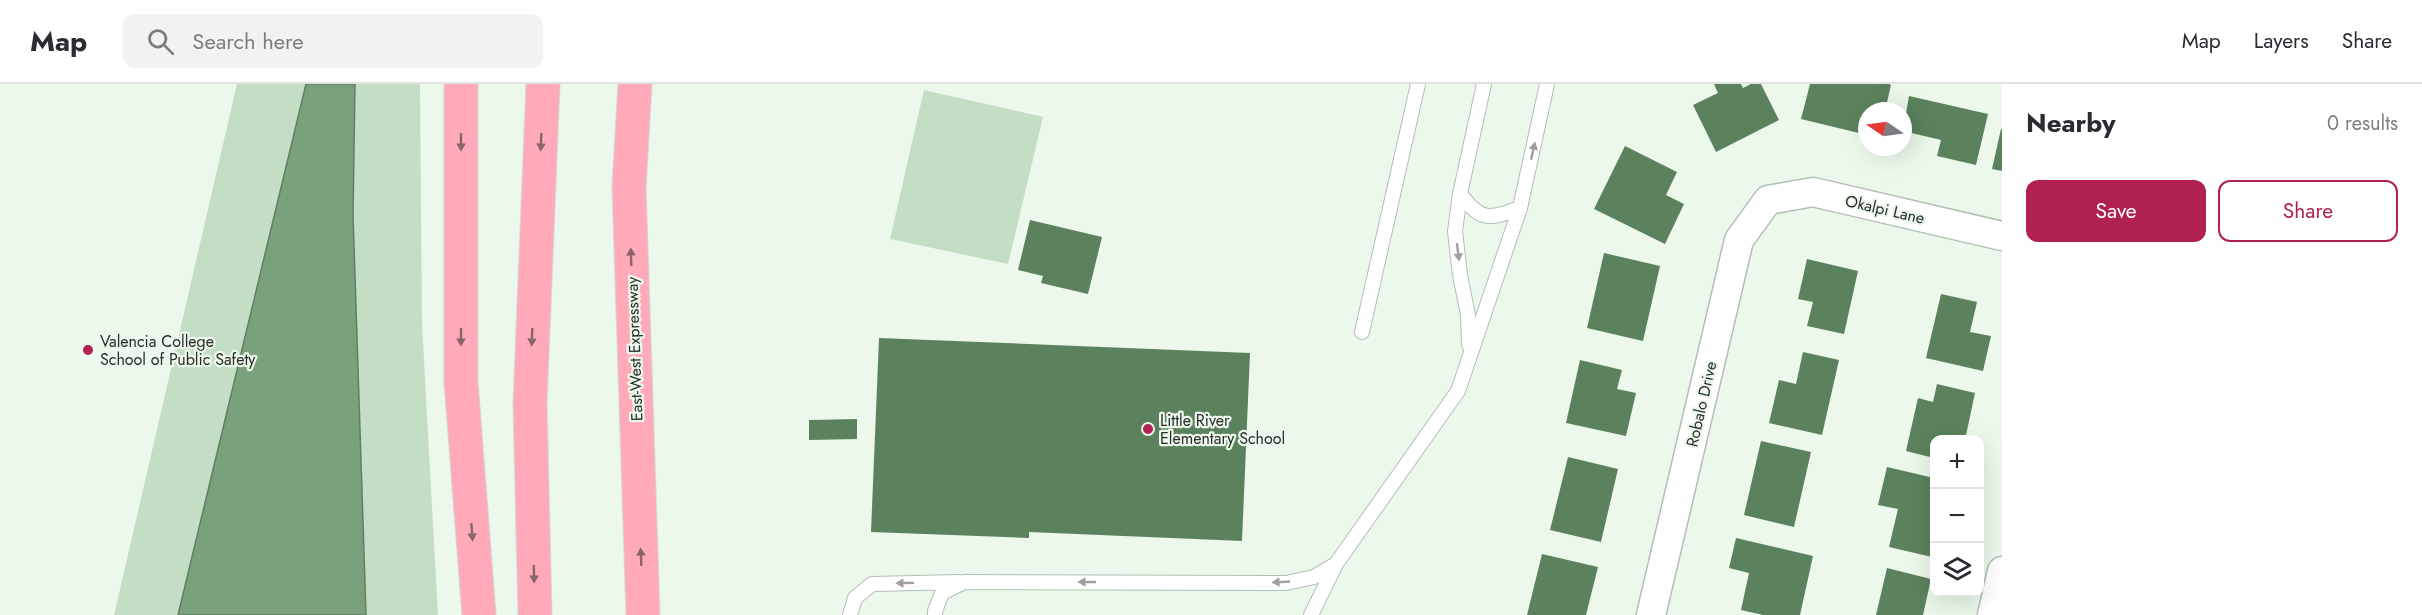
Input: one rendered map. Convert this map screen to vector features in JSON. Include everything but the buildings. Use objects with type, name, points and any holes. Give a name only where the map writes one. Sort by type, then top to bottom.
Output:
[{"type":"highway","points":[[461,84],[461,382],[479,615]]},
{"type":"highway","points":[[535,615],[530,403],[543,84]]},
{"type":"highway","name":"East-West Expressway","points":[[635,84],[629,187],[642,615]]},
{"type":"street","name":"Okalpi Lane","points":[[1768,200],[1813,192],[2002,236]]},
{"type":"street","name":"Robalo Drive","points":[[1651,615],[1739,240],[1768,200]]},
{"type":"street","points":[[1992,615],[2002,571]]},
{"type":"lane","points":[[1362,332],[1418,84]]},
{"type":"lane","points":[[1470,353],[1468,315],[1455,231],[1460,194],[1484,84]]},
{"type":"lane","points":[[1311,615],[1336,564],[1458,391],[1520,208],[1548,84]]},
{"type":"lane","points":[[1460,194],[1474,212],[1495,217],[1520,208]]},
{"type":"lane","points":[[850,615],[855,598],[872,584],[1286,583],[1314,577],[1336,564]]},
{"type":"lane","points":[[935,615],[934,611],[942,593],[964,582]]},
{"type":"shaded area","points":[[237,84],[306,84],[178,615],[114,615]]},
{"type":"shaded area","points":[[306,84],[355,84],[353,214],[366,615],[178,615]]},
{"type":"shaded area","points":[[355,84],[420,84],[422,324],[438,615],[366,615],[353,214]]},
{"type":"shaded area","points":[[924,90],[1043,117],[1008,264],[890,239]]},
{"type":"place","name":"Valencia College School of Public Safety","points":[[88,350]]},
{"type":"place","name":"Little River Elementary School","points":[[1148,429]]}]
